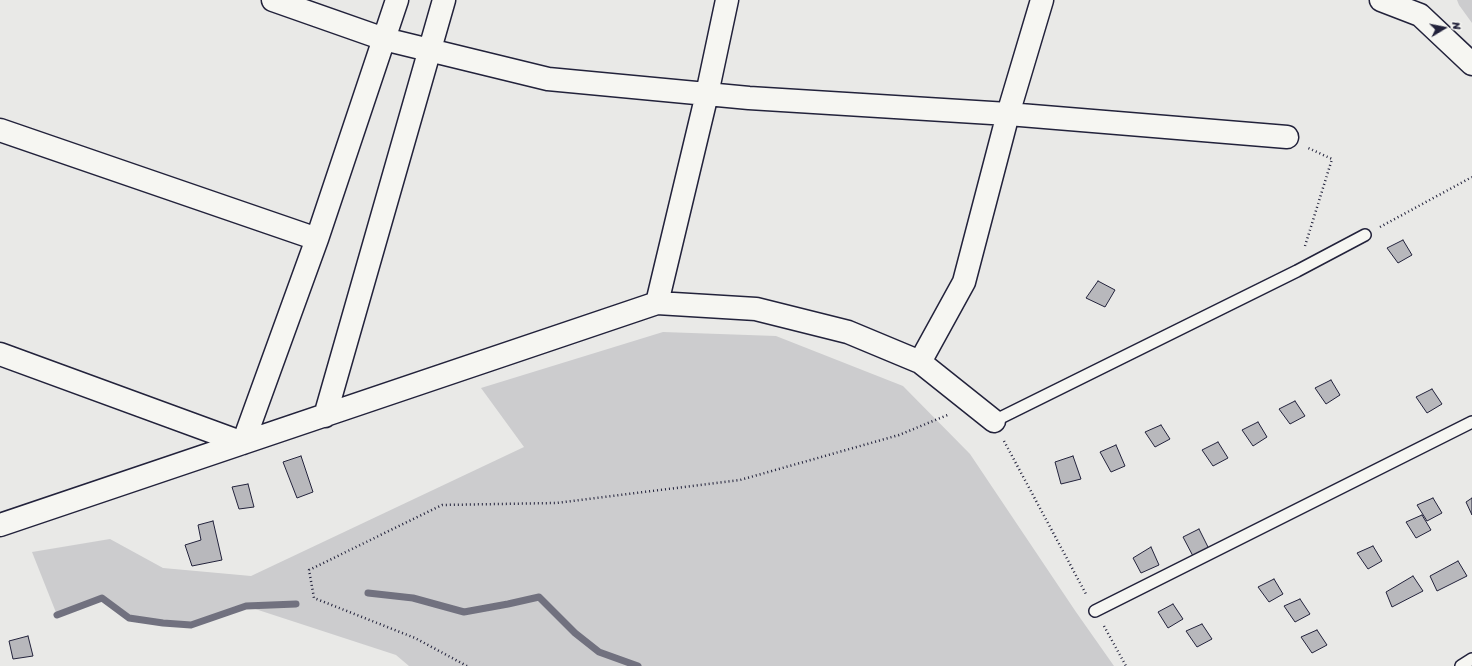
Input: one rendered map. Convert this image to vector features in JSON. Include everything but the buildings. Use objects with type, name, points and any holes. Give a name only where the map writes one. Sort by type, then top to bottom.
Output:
[{"type":"street","points":[[273,0],[384,39],[548,79],[749,98],[1008,114],[1287,137]]},
{"type":"street","points":[[243,443],[317,239],[397,0]]},
{"type":"street","points":[[325,416],[444,0]]},
{"type":"street","points":[[657,304],[707,94],[727,0]]},
{"type":"street","points":[[920,362],[964,282],[1008,114],[1042,0]]},
{"type":"street","points":[[1381,0],[1416,8],[1472,64]]},
{"type":"street","points":[[0,130],[317,239]]},
{"type":"street","points":[[0,525],[657,304],[756,309],[848,332],[920,362],[994,422]]},
{"type":"street","points":[[0,354],[243,443]]},
{"type":"lane","points":[[994,422],[1297,271],[1365,235]]},
{"type":"lane","points":[[1095,611],[1472,422]]},
{"type":"lane","points":[[1461,666],[1472,659]]},
{"type":"path","points":[[1287,137],[1332,159],[1297,271]]},
{"type":"path","points":[[1365,235],[1472,178]]},
{"type":"path","points":[[467,666],[415,638],[314,598],[309,570],[442,505],[556,503],[740,480],[899,435],[974,405]]},
{"type":"path","points":[[994,422],[1126,666]]},
{"type":"shaded area","points":[[1457,0],[1472,0],[1472,23],[1459,5]]},
{"type":"shaded area","points":[[663,332],[776,336],[903,386],[970,454],[1114,666],[409,666],[396,655],[246,606],[191,625],[129,618],[102,598],[57,615],[32,552],[110,539],[163,568],[251,576],[524,447],[481,388]]},
{"type":"waterway","points":[[368,593],[413,598],[464,612],[539,597],[575,633],[599,652],[638,666]]},
{"type":"waterway","points":[[57,615],[102,598],[129,618],[191,625],[246,606],[296,604]]}]
